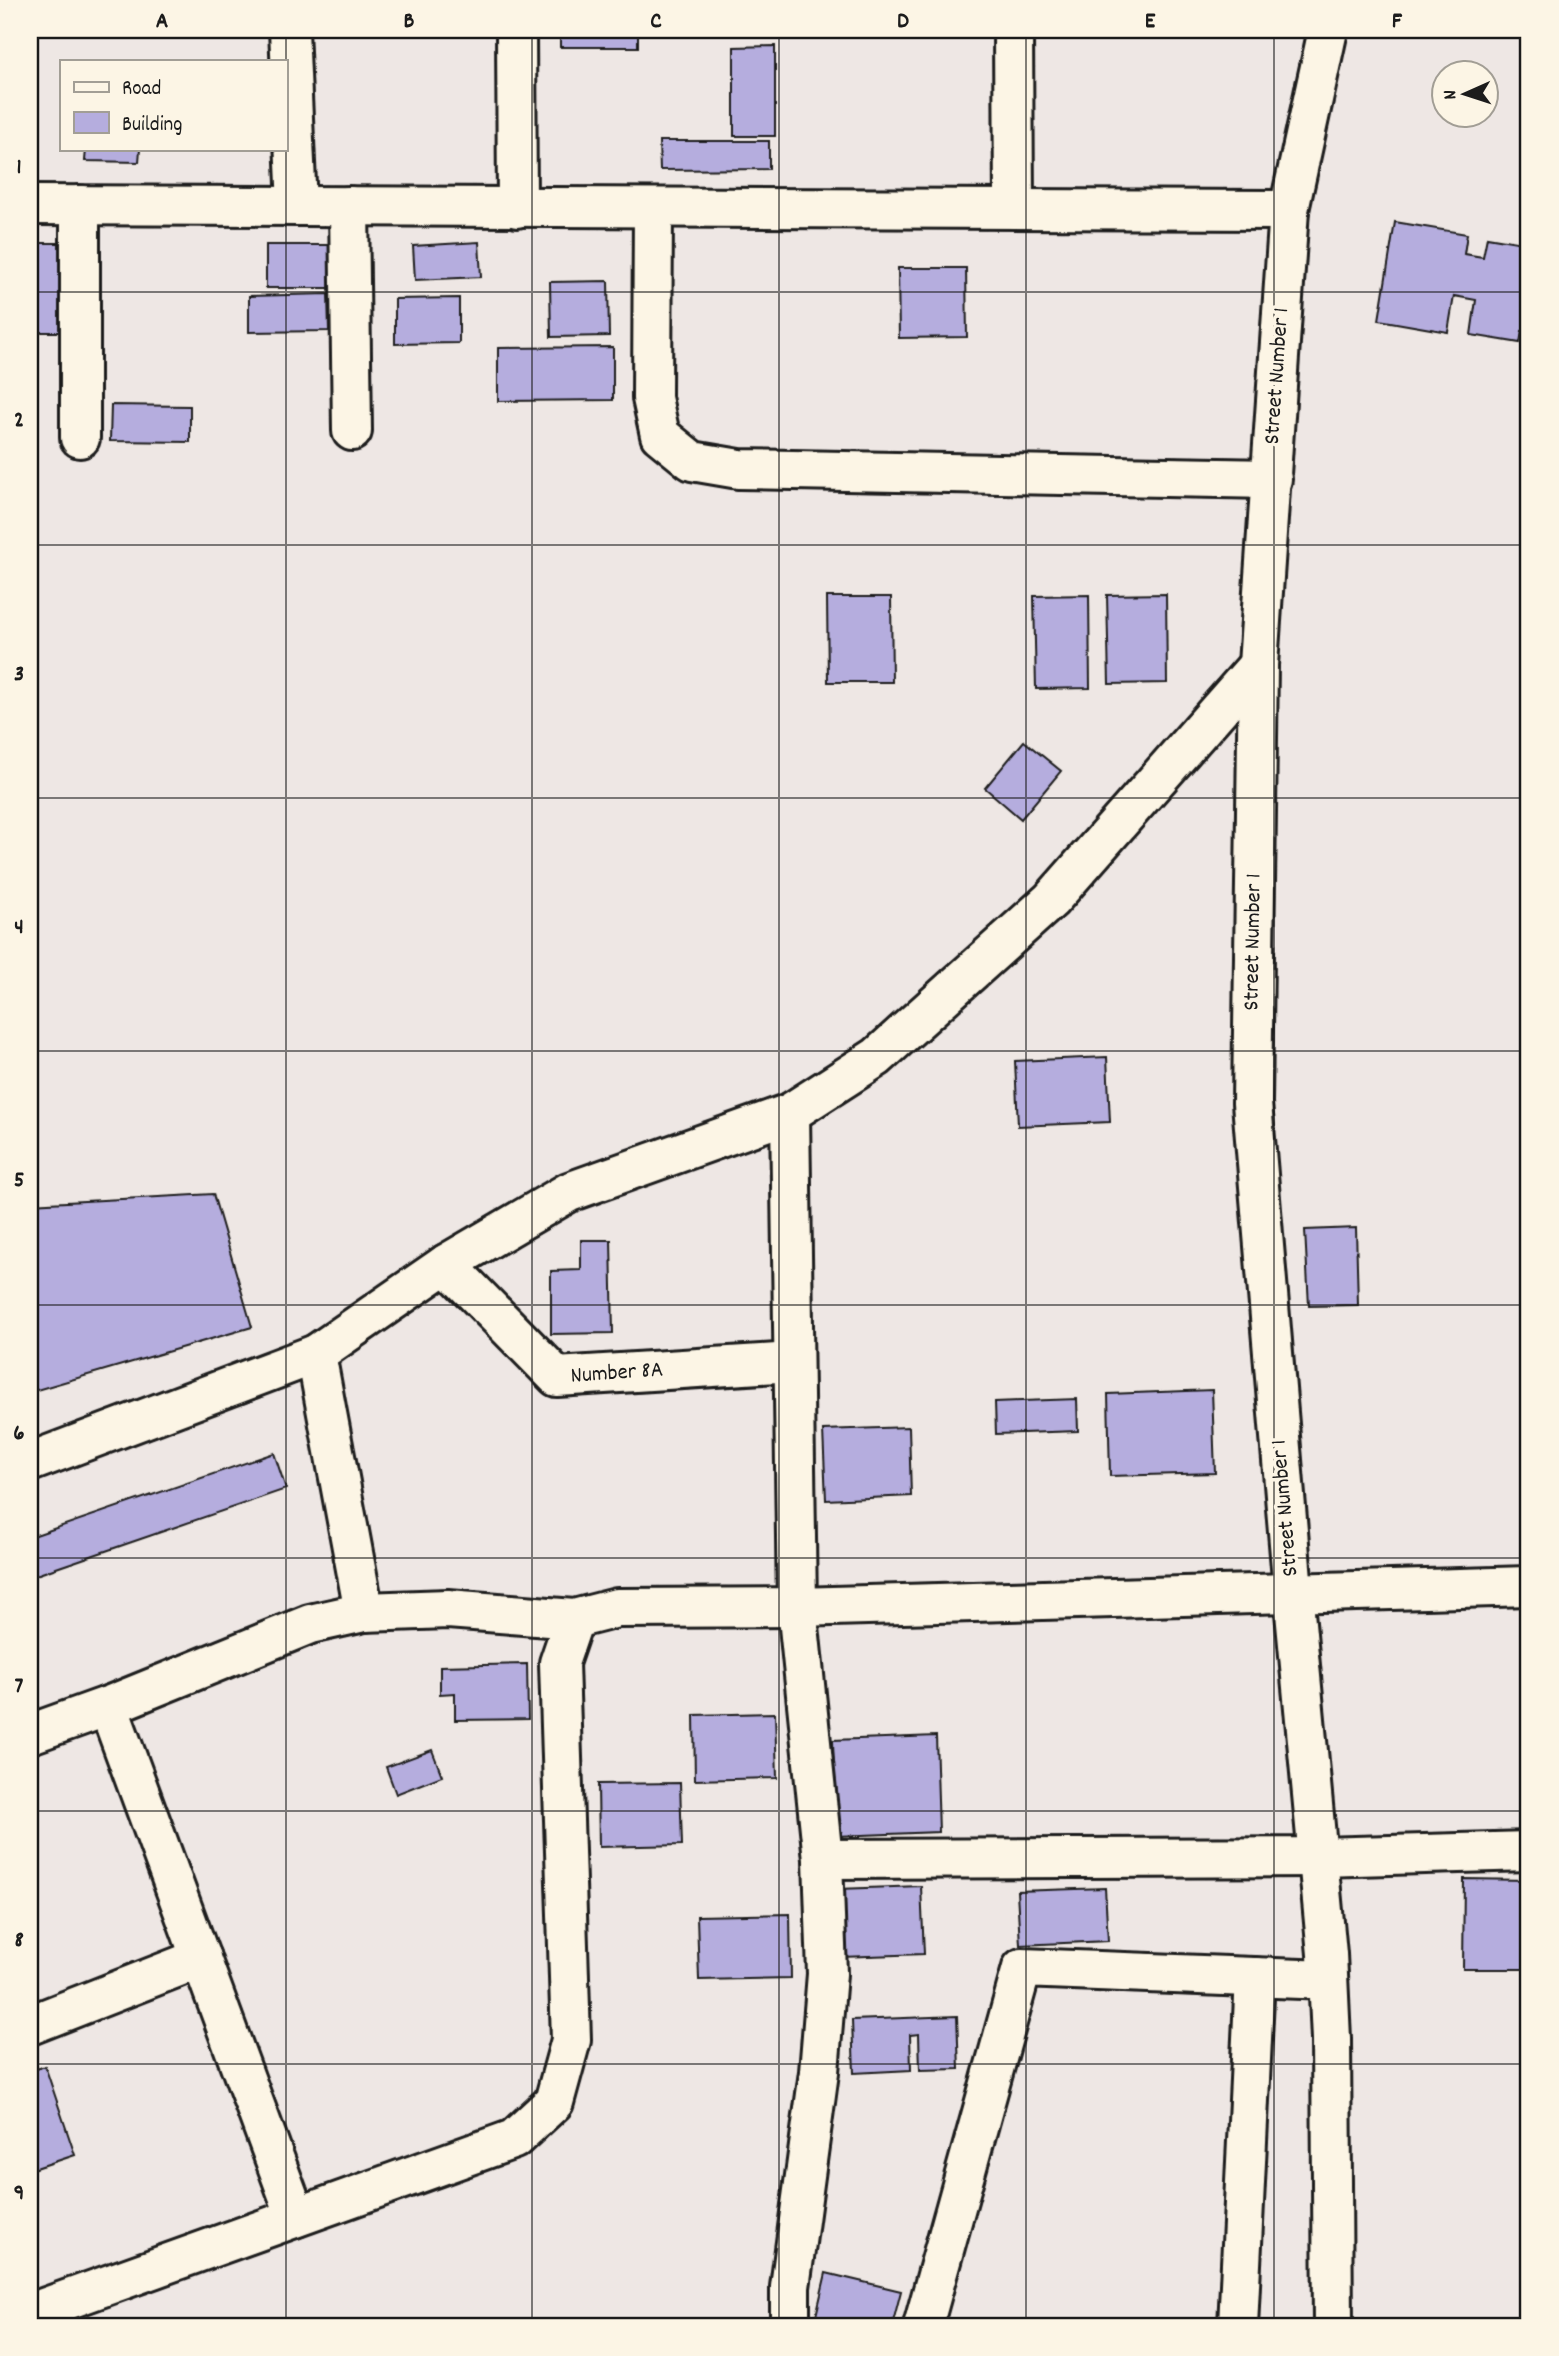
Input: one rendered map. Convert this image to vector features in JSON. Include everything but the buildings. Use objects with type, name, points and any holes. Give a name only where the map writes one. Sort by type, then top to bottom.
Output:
[{"type":"street","points":[[289,30],[298,206]]},
{"type":"street","points":[[516,30],[517,208]]},
{"type":"street","points":[[1013,30],[1014,209]]},
{"type":"street","name":"Street Number 1","points":[[1328,30],[1289,210],[1258,665],[1252,1104],[1293,1591],[1320,1857],[1328,1980],[1333,2326]]},
{"type":"street","points":[[30,205],[1289,210]]},
{"type":"street","points":[[80,205],[80,438]]},
{"type":"street","points":[[349,206],[352,430]]},
{"type":"street","points":[[653,208],[652,398],[660,435],[692,461],[740,469],[1272,479]]},
{"type":"street","points":[[30,1462],[316,1354],[446,1264],[569,1192],[790,1113],[877,1057],[1051,900],[1258,665]]},
{"type":"street","points":[[790,1113],[797,1607],[822,1859],[827,1974],[819,2072],[790,2287],[790,2326]]},
{"type":"street","name":"Number 8A","points":[[446,1264],[557,1377],[793,1362]]},
{"type":"street","points":[[316,1354],[364,1612]]},
{"type":"street","points":[[30,1734],[108,1706],[310,1624],[364,1612],[448,1609],[574,1619],[617,1608],[797,1607],[1529,1586]]},
{"type":"street","points":[[30,2313],[513,2139],[554,2102],[571,2040],[559,1662],[574,1619]]},
{"type":"street","points":[[108,1706],[296,2217]]},
{"type":"street","points":[[822,1859],[1320,1857],[1529,1852]]},
{"type":"street","points":[[30,2025],[201,1958]]},
{"type":"street","points":[[923,2326],[1021,1968],[1328,1980]]},
{"type":"street","points":[[1238,2326],[1255,1977]]}]
